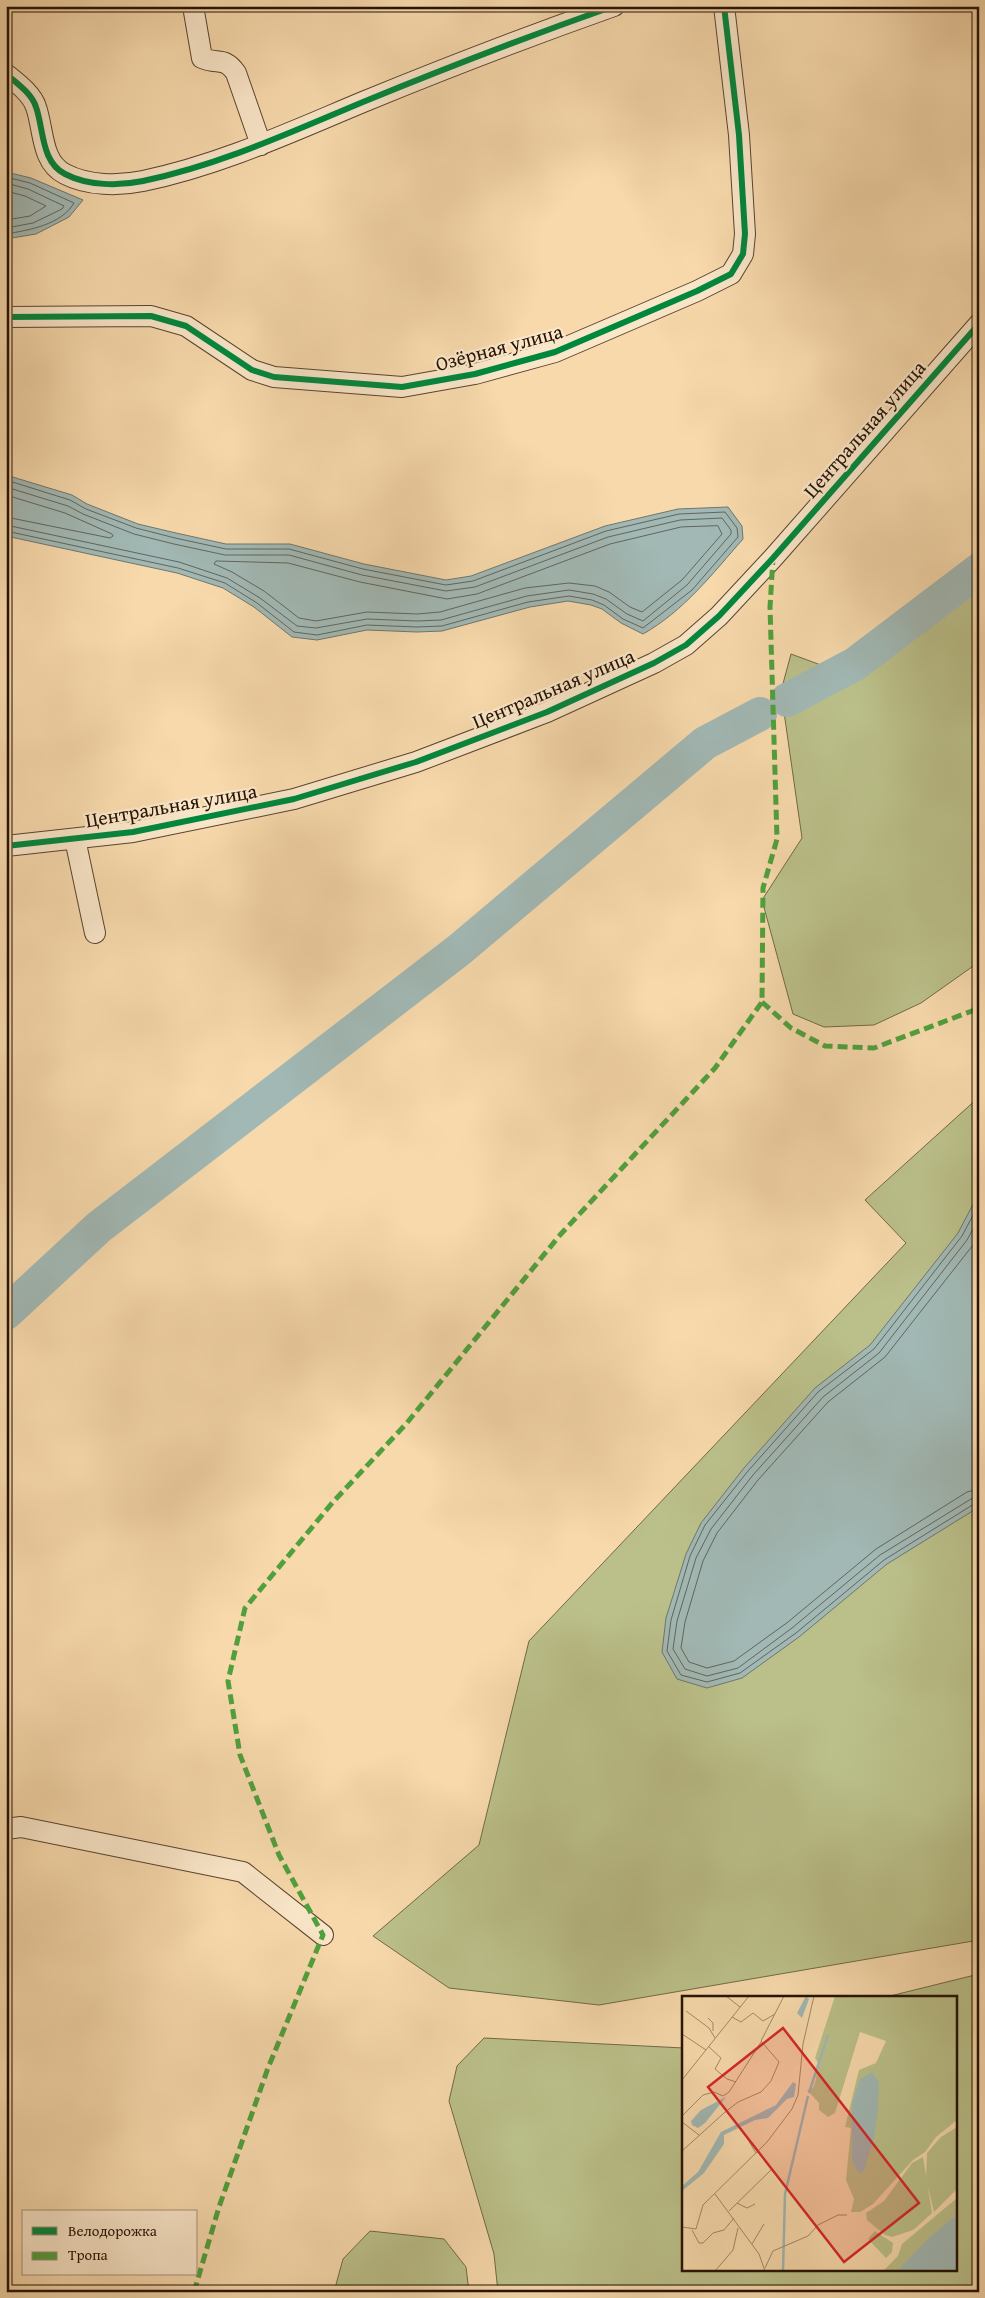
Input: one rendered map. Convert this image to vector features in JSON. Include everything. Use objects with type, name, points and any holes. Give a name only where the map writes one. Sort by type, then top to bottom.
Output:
[{"type":"street","points":[[193,6],[202,58],[209,62],[220,60],[230,64],[236,73],[260,145]]},
{"type":"street","points":[[6,74],[19,84],[36,106],[52,163],[64,174],[80,180],[103,184],[141,182],[198,167],[260,145],[444,69],[614,6]]},
{"type":"street","name":"Озёрная улица","points":[[6,317],[151,316],[186,326],[252,370],[274,377],[402,388],[475,374],[555,352],[698,291],[730,274],[743,254],[745,234],[739,135],[724,6]]},
{"type":"street","name":"Центральная улица","points":[[6,846],[134,832],[294,799],[416,762],[548,712],[654,663],[686,645],[719,616],[773,558],[979,324]]},
{"type":"street","points":[[75,839],[95,934]]},
{"type":"street","points":[[6,1829],[21,1827],[243,1872],[323,1935]]},
{"type":"green space","points":[[979,581],[979,962],[921,1003],[874,1025],[824,1027],[793,1014],[762,900],[802,838],[781,691],[791,654],[856,678],[932,625]]},
{"type":"green space","points":[[979,1097],[979,1940],[599,2005],[449,1988],[373,1936],[479,1845],[529,1641],[906,1243],[865,1200]]},
{"type":"green space","points":[[979,1974],[979,2292],[498,2292],[494,2254],[449,2101],[457,2066],[484,2038],[682,2048],[682,2270],[958,2270],[958,1996],[890,1996]]},
{"type":"green space","points":[[370,2231],[444,2239],[466,2267],[469,2292],[334,2292],[343,2259]]},
{"type":"water","points":[[6,172],[31,178],[83,200],[69,217],[36,234],[6,239]]},
{"type":"water","points":[[6,475],[72,495],[87,504],[138,524],[226,544],[290,544],[364,564],[446,580],[471,576],[605,526],[678,509],[728,507],[742,526],[743,539],[685,603],[658,625],[643,634],[621,623],[602,609],[568,601],[530,607],[442,631],[367,630],[317,640],[292,637],[254,607],[223,588],[177,573],[6,536]]},
{"type":"water","points":[[979,1193],[979,1507],[887,1564],[799,1637],[742,1678],[707,1688],[677,1679],[662,1652],[666,1618],[686,1554],[701,1523],[744,1468],[815,1388],[870,1345],[958,1233]]},
{"type":"waterway","points":[[787,700],[855,664],[979,570]]},
{"type":"waterway","points":[[6,1313],[99,1227],[459,950],[705,743],[760,714]]},
{"type":"marked path","points":[[194,2292],[219,2207],[268,2068],[323,1935],[279,1855],[240,1755],[228,1681],[245,1608],[333,1502],[406,1424],[560,1235],[715,1068],[762,1002],[763,888],[777,839],[770,607],[773,558]]},
{"type":"marked path","points":[[762,1002],[791,1028],[825,1046],[874,1048],[972,1011],[979,1006]]},
{"type":"cycle path","points":[[6,74],[24,89],[34,102],[47,154],[57,169],[74,178],[93,183],[134,183],[172,174],[227,157],[456,65],[614,6]]},
{"type":"cycle path","points":[[6,317],[151,316],[186,326],[252,370],[274,377],[402,387],[475,374],[555,352],[697,291],[731,274],[743,254],[745,234],[739,135],[724,6]]},
{"type":"cycle path","points":[[6,846],[133,832],[294,799],[416,762],[547,712],[654,663],[686,645],[719,616],[773,558],[979,324]]}]
